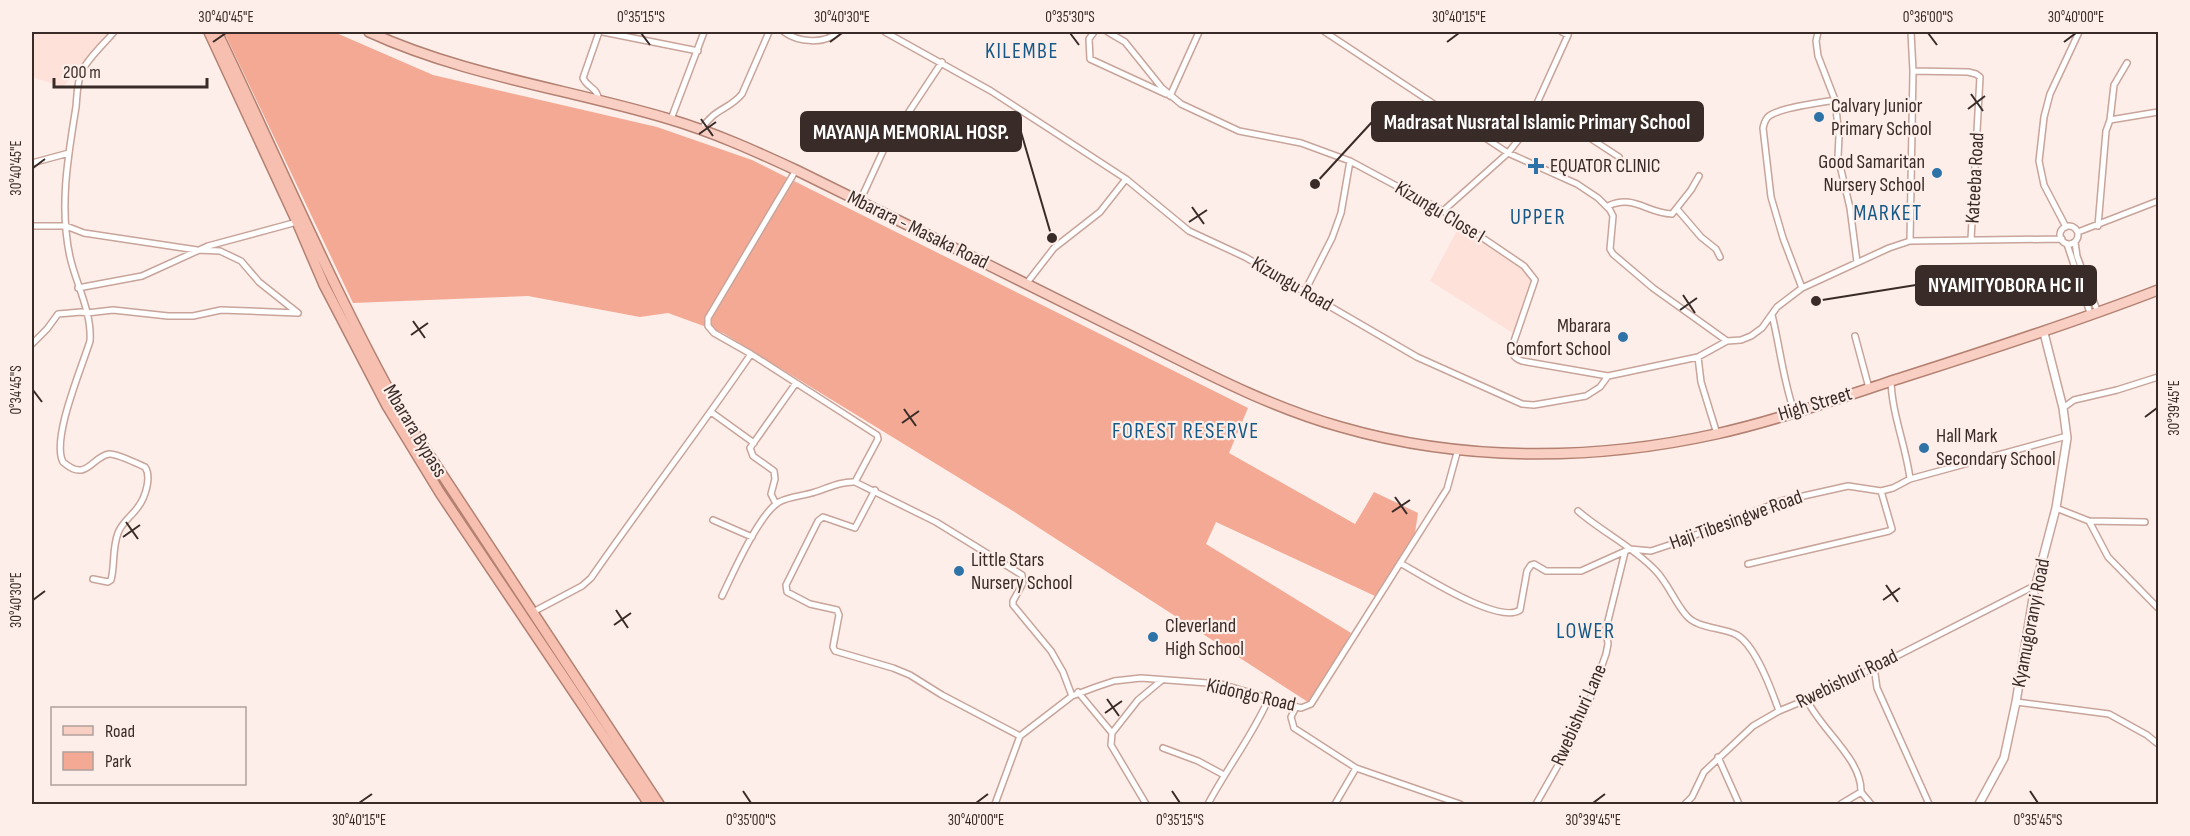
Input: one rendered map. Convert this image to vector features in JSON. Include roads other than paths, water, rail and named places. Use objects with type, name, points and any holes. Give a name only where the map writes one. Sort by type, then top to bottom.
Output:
[{"type":"highway","name":"Mbarara Bypass","points":[[209,32],[324,285],[349,336],[399,425],[440,493],[649,804]]},
{"type":"highway","name":"Mbarara Bypass","points":[[217,32],[364,346],[421,444],[659,804]]},
{"type":"main road","name":"Mbarara - Masaka Road","points":[[369,32],[406,49],[456,66],[671,119],[701,130],[796,170],[1215,377],[1297,413],[1397,441],[1458,449]]},
{"type":"main road","name":"High Street","points":[[1458,449],[1496,453],[1572,452],[1623,449],[1717,434],[2044,333],[2158,290]]},
{"type":"street","points":[[93,579],[105,582],[111,580],[117,535],[123,523],[140,504],[148,473],[145,467],[112,454],[82,470],[69,466],[60,456],[61,430],[91,332],[68,250],[65,182],[82,71],[114,32]]},
{"type":"street","points":[[599,101],[596,90],[584,82],[583,78],[601,32],[613,32],[698,51]]},
{"type":"street","points":[[671,119],[704,32]]},
{"type":"street","points":[[701,130],[712,115],[738,99],[742,94],[769,32]]},
{"type":"street","points":[[784,32],[797,39],[806,40],[828,38],[838,32]]},
{"type":"street","name":"Kizungu Road","points":[[885,32],[942,62],[1126,179],[1189,231],[1245,256],[1417,357],[1522,404],[1534,405],[1586,396],[1600,387],[1608,376]]},
{"type":"street","points":[[1094,32],[1089,39],[1090,59],[1170,96]]},
{"type":"street","points":[[1108,32],[1130,47],[1170,96]]},
{"type":"street","points":[[1170,96],[1199,32]]},
{"type":"street","points":[[1324,32],[1508,153],[1577,184],[1608,206],[1612,216],[1610,249],[1618,259],[1653,288],[1727,341]]},
{"type":"street","points":[[1443,211],[1508,153],[1523,134],[1538,104],[1566,32]]},
{"type":"street","points":[[1818,32],[1816,41],[1818,57],[1835,100],[1839,136],[1838,157],[1850,208],[1857,262]]},
{"type":"street","points":[[1910,241],[1913,71],[1911,32]]},
{"type":"street","points":[[2066,227],[2044,185],[2039,161],[2044,117],[2050,94],[2079,32]]},
{"type":"street","points":[[860,201],[883,152],[942,62]]},
{"type":"street","points":[[2098,226],[2106,131],[2110,120],[2114,85],[2127,63]]},
{"type":"street","name":"Kateeba Road","points":[[1913,71],[1968,72],[1980,77],[1971,239]]},
{"type":"street","name":"Kizungu Close I","points":[[1170,96],[1194,111],[1239,131],[1301,142],[1350,161],[1443,211],[1524,266],[1535,280],[1512,347],[1512,354],[1515,358],[1608,376]]},
{"type":"street","points":[[1802,288],[1783,238],[1771,197],[1763,128],[1770,115],[1835,100]]},
{"type":"street","points":[[1538,104],[1619,157]]},
{"type":"street","points":[[2110,120],[2158,112]]},
{"type":"street","points":[[32,163],[69,153]]},
{"type":"street","points":[[32,168],[46,159]]},
{"type":"street","points":[[1305,291],[1332,238],[1341,213],[1350,161]]},
{"type":"street","points":[[796,170],[708,318],[709,330],[751,354],[878,436],[855,482]]},
{"type":"street","points":[[1608,206],[1616,202],[1628,201],[1672,214],[1699,176]]},
{"type":"street","points":[[1026,284],[1054,248],[1100,212],[1126,179]]},
{"type":"street","points":[[2078,232],[2158,201]]},
{"type":"street","points":[[1677,208],[1701,237],[1716,249],[1720,257]]},
{"type":"street","points":[[78,288],[142,276],[197,250],[297,222]]},
{"type":"street","points":[[32,226],[66,226],[84,233],[197,250],[220,251],[241,261],[259,282],[298,313],[221,310],[193,316],[168,316],[113,310],[57,314],[47,329],[32,344]]},
{"type":"street","points":[[2066,227],[2073,227],[2078,232],[2078,239],[2075,242],[2077,256],[2095,315],[2067,244],[2062,239],[2061,232],[2066,227]]},
{"type":"street","points":[[1608,376],[1698,357],[1727,341],[1741,340],[1751,336],[1762,328],[1786,299],[1802,288],[1889,248],[1910,241],[2062,239]]},
{"type":"street","points":[[2067,244],[2075,242]]},
{"type":"street","points":[[1772,315],[1781,351],[1785,386],[1794,411]]},
{"type":"street","name":"Kyamugoranyi Road","points":[[1979,804],[2004,758],[2036,585],[2056,508],[2067,436],[2063,408],[2044,333]]},
{"type":"street","points":[[1855,336],[1869,388]]},
{"type":"street","points":[[533,612],[586,584],[751,354]]},
{"type":"street","points":[[1698,357],[1701,382],[1717,434]]},
{"type":"street","points":[[2063,408],[2074,399],[2117,390],[2158,377]]},
{"type":"street","points":[[1891,381],[1894,411],[1905,447],[1910,479],[2067,436]]},
{"type":"street","points":[[776,504],[771,494],[775,479],[774,471],[751,454],[750,448],[796,383]]},
{"type":"street","points":[[711,412],[753,443]]},
{"type":"street","name":"Kidongo Road","points":[[1020,736],[1078,692],[1114,681],[1141,678],[1221,684],[1296,707],[1305,707],[1316,698],[1447,489],[1458,449]]},
{"type":"street","name":"Haji Tibesingwe Road","points":[[1628,551],[1650,551],[1692,537],[1781,501],[1838,487],[1858,487],[1881,491],[1893,488],[1910,479]]},
{"type":"street","points":[[722,596],[752,537],[776,504],[841,483],[855,482],[936,522],[1022,575],[1023,584],[1013,605],[1051,651],[1063,672],[1072,696]]},
{"type":"street","points":[[875,490],[855,528],[821,518],[786,585],[787,592],[810,604],[837,610],[839,615],[833,647],[835,651],[910,675],[942,695],[1020,736],[995,804]]},
{"type":"street","points":[[1748,564],[1889,531],[1892,529],[1881,491]]},
{"type":"street","points":[[2056,508],[2089,521],[2145,522]]},
{"type":"street","points":[[1578,511],[1619,539],[1628,551],[1654,569],[1668,585],[1686,616],[1693,621],[1738,636],[1748,645],[1768,680],[1779,711]]},
{"type":"street","points":[[713,520],[752,537]]},
{"type":"street","points":[[2089,521],[2108,557],[2158,608]]},
{"type":"street","points":[[1400,563],[1484,608],[1515,613],[1520,610],[1527,571],[1531,565],[1534,564],[1546,571],[1581,571],[1628,551]]},
{"type":"street","name":"Rwebishuri Lane","points":[[1536,804],[1569,746],[1594,688],[1606,654],[1608,644],[1606,629],[1628,551]]},
{"type":"street","name":"Rwebishuri Road","points":[[1685,804],[1692,797],[1704,772],[1753,726],[1779,711],[1874,668],[2036,585]]},
{"type":"street","points":[[1874,668],[1877,687],[1929,804]]},
{"type":"street","points":[[1146,804],[1111,745],[1112,734],[1138,700],[1162,680]]},
{"type":"street","points":[[1078,692],[1112,734]]},
{"type":"street","points":[[1208,804],[1263,713],[1269,698]]},
{"type":"street","points":[[1807,700],[1821,724],[1850,758],[1861,783],[1860,792],[1871,804]]},
{"type":"street","points":[[2016,702],[2109,714],[2147,735],[2158,744]]},
{"type":"street","points":[[1296,707],[1291,717],[1294,728],[1356,768],[1460,804]]},
{"type":"street","points":[[1163,748],[1198,761],[1224,775]]},
{"type":"street","points":[[1718,757],[1739,804]]},
{"type":"street","points":[[1335,804],[1356,768]]},
{"type":"street","points":[[1841,804],[1860,792]]},
{"type":"street","points":[[1692,797],[1694,804]]},
{"type":"place","name":"Calvary Junior Primary School","points":[[1819,117]]},
{"type":"place","name":"EQUATOR CLINIC","points":[[1536,166]]},
{"type":"place","name":"Good Samaritan Nursery School","points":[[1937,173]]},
{"type":"place","name":"Madrasat Nusratal Islamic Primary School","points":[[1315,184]]},
{"type":"place","name":"MAYANJA MEMORIAL HOSP.","points":[[1052,238]]},
{"type":"place","name":"NYAMITYOBORA HC II","points":[[1816,301]]},
{"type":"place","name":"Mbarara Comfort School","points":[[1623,337]]},
{"type":"place","name":"Hall Mark Secondary School","points":[[1924,448]]},
{"type":"place","name":"Little Stars Nursery School","points":[[959,571]]},
{"type":"place","name":"Cleverland High School","points":[[1153,637]]},
{"type":"district","name":"KILEMBE","points":[[1022,51]]},
{"type":"district","name":"MARKET","points":[[1888,213]]},
{"type":"district","name":"UPPER","points":[[1538,217]]},
{"type":"district","name":"FOREST RESERVE","points":[[1186,431]]},
{"type":"district","name":"LOWER","points":[[1586,631]]}]
